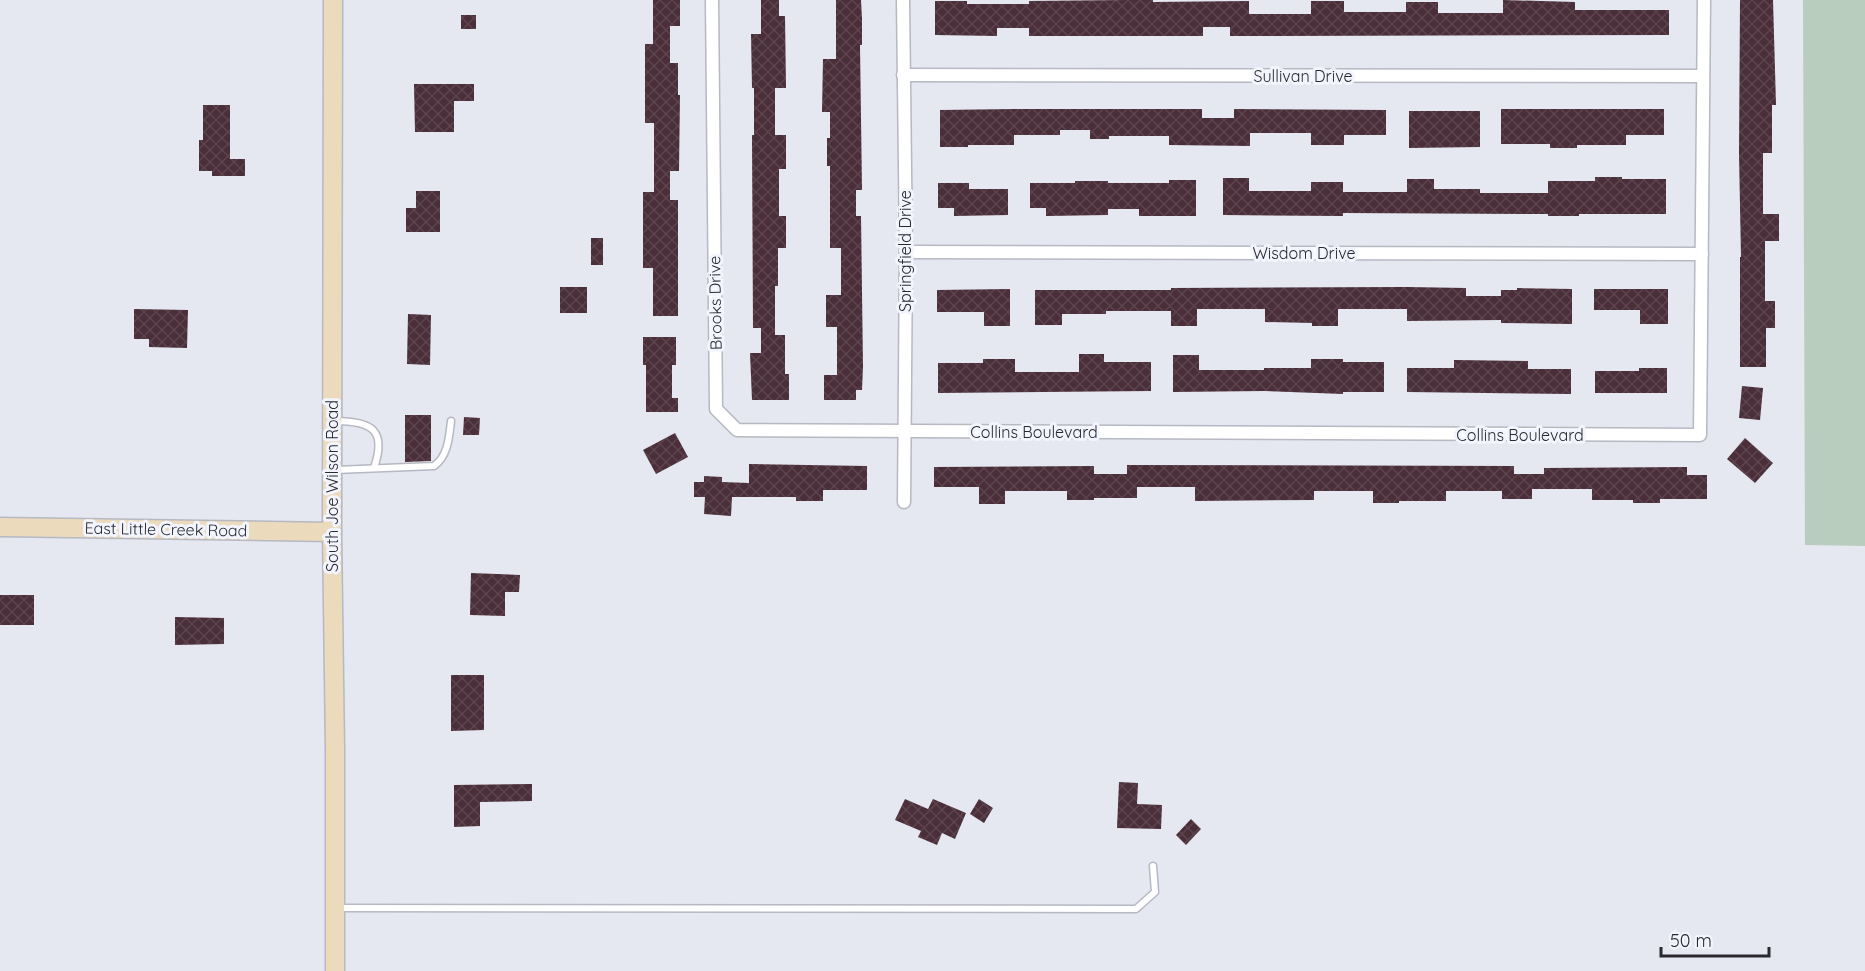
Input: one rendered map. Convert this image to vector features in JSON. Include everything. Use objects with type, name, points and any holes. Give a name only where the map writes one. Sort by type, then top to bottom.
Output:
[{"type":"street","name":"South Joe Wilson Road","points":[[333,0],[332,532],[335,971]]},
{"type":"street","name":"Brooks Drive","points":[[712,0],[716,409],[737,430],[905,432]]},
{"type":"street","name":"Springfield Drive","points":[[903,0],[906,252],[904,502]]},
{"type":"street","name":"Collins Boulevard","points":[[905,432],[1700,435],[1704,0]]},
{"type":"street","name":"Sullivan Drive","points":[[903,75],[1703,76]]},
{"type":"street","name":"Wisdom Drive","points":[[906,252],[1702,254]]},
{"type":"street","name":"East Little Creek Road","points":[[0,527],[332,532]]},
{"type":"lane","points":[[332,421],[364,424],[373,430],[380,444],[374,468]]},
{"type":"lane","points":[[332,470],[434,466],[441,461],[446,451],[451,421]]},
{"type":"lane","points":[[336,908],[1136,909],[1155,892],[1153,866]]},
{"type":"green space","points":[[1803,0],[1865,0],[1865,546],[1805,545]]},
{"type":"building","points":[[653,0],[680,0],[680,26],[670,26],[670,63],[678,63],[678,95],[680,95],[679,171],[670,171],[670,200],[678,200],[678,316],[653,316],[653,268],[643,268],[643,192],[654,192],[654,123],[645,123],[645,44],[653,44]]},
{"type":"building","points":[[761,0],[779,0],[779,16],[785,16],[786,88],[775,88],[775,135],[786,135],[786,169],[779,169],[779,216],[786,216],[786,248],[778,248],[775,335],[785,335],[785,374],[789,374],[789,400],[752,400],[750,353],[761,353],[761,328],[753,328],[752,135],[754,135],[754,88],[752,88],[751,34],[761,34]]},
{"type":"building","points":[[836,0],[861,0],[862,19],[862,45],[860,45],[862,190],[856,190],[856,216],[861,216],[863,366],[862,390],[856,390],[856,400],[824,400],[824,375],[837,375],[837,327],[826,327],[826,295],[841,295],[841,248],[830,248],[830,166],[827,166],[827,138],[830,138],[830,112],[822,112],[823,59],[836,59]]},
{"type":"building","points":[[1153,0],[1153,2],[1249,1],[1249,14],[1311,14],[1311,1],[1344,1],[1344,12],[1406,12],[1406,2],[1438,2],[1438,13],[1503,13],[1503,0],[1575,2],[1575,10],[1669,10],[1669,35],[1230,36],[1230,27],[1203,27],[1203,36],[1029,36],[1029,28],[997,28],[997,36],[935,35],[935,1],[967,1],[967,4],[1029,4],[1029,1]]},
{"type":"building","points":[[1740,0],[1773,0],[1776,105],[1772,105],[1772,153],[1763,153],[1763,214],[1779,214],[1779,241],[1765,241],[1765,301],[1775,301],[1775,328],[1766,328],[1766,367],[1740,367]]},
{"type":"building","points":[[461,15],[476,15],[476,29],[461,29]]},
{"type":"building","points":[[414,84],[474,84],[474,101],[454,101],[454,132],[415,132]]},
{"type":"building","points":[[203,105],[230,105],[230,159],[245,159],[245,176],[212,176],[212,171],[199,171],[199,140],[203,140]]},
{"type":"building","points":[[1202,109],[1202,118],[1234,118],[1234,109],[1386,110],[1386,135],[1344,135],[1344,145],[1311,145],[1311,133],[1250,133],[1250,146],[1169,145],[1169,136],[1109,136],[1109,139],[1090,139],[1090,130],[1060,130],[1060,135],[1014,135],[1014,145],[940,147],[940,110]]},
{"type":"building","points":[[1501,109],[1664,109],[1664,135],[1626,135],[1626,145],[1577,145],[1577,148],[1550,148],[1550,144],[1501,144]]},
{"type":"building","points":[[1409,111],[1480,111],[1480,147],[1409,148]]},
{"type":"building","points":[[1595,177],[1666,179],[1666,214],[1579,214],[1579,216],[1343,213],[1343,216],[1223,215],[1223,178],[1249,178],[1249,191],[1311,191],[1311,182],[1343,182],[1343,192],[1407,192],[1407,179],[1434,179],[1434,189],[1480,189],[1480,193],[1548,193],[1548,181],[1595,181]]},
{"type":"building","points":[[1169,180],[1196,180],[1196,216],[1139,216],[1139,209],[1108,209],[1108,215],[1046,216],[1046,208],[1030,208],[1030,183],[1108,181],[1108,183],[1169,183]]},
{"type":"building","points":[[938,183],[969,183],[969,189],[1008,189],[1008,215],[954,216],[954,208],[938,208]]},
{"type":"building","points":[[416,191],[440,191],[440,232],[406,232],[406,208],[416,208]]},
{"type":"building","points":[[591,238],[603,238],[603,265],[591,265]]},
{"type":"building","points":[[560,287],[587,287],[587,313],[560,313]]},
{"type":"building","points":[[1466,288],[1466,296],[1501,296],[1501,290],[1517,290],[1517,288],[1572,289],[1572,324],[1501,323],[1501,320],[1407,321],[1407,309],[1338,309],[1338,326],[1312,326],[1312,323],[1265,322],[1265,309],[1197,309],[1197,326],[1171,326],[1171,311],[1062,314],[1062,325],[1035,325],[1035,290]]},
{"type":"building","points":[[1010,289],[1010,326],[984,326],[984,312],[937,312],[937,290]]},
{"type":"building","points":[[1594,289],[1668,289],[1668,324],[1640,324],[1640,310],[1594,310]]},
{"type":"building","points":[[134,309],[188,310],[187,348],[149,347],[149,339],[134,339]]},
{"type":"building","points":[[408,314],[431,315],[430,365],[407,364]]},
{"type":"building","points":[[643,337],[676,337],[676,365],[672,365],[672,398],[678,398],[678,412],[646,412],[646,365],[643,365]]},
{"type":"building","points":[[1079,354],[1104,354],[1104,362],[1151,362],[1151,391],[938,393],[938,363],[983,363],[983,359],[1015,359],[1015,372],[1079,372]]},
{"type":"building","points":[[1173,355],[1199,355],[1199,370],[1311,368],[1311,359],[1384,362],[1384,392],[1343,392],[1343,394],[1264,391],[1173,392]]},
{"type":"building","points":[[1454,360],[1528,361],[1528,369],[1571,369],[1571,394],[1407,392],[1407,368],[1454,368]]},
{"type":"building","points":[[1639,368],[1667,368],[1667,393],[1595,393],[1595,371],[1639,371]]},
{"type":"building","points":[[1742,386],[1763,388],[1760,420],[1739,418]]},
{"type":"building","points":[[405,415],[431,415],[431,461],[405,462]]},
{"type":"building","points":[[464,417],[480,418],[479,435],[463,435]]},
{"type":"building","points":[[675,433],[688,457],[656,474],[643,450]]},
{"type":"building","points":[[1745,438],[1773,463],[1755,483],[1727,459]]},
{"type":"building","points":[[749,464],[867,466],[867,490],[823,490],[823,501],[796,501],[796,497],[732,497],[731,516],[704,514],[705,497],[694,497],[694,482],[704,482],[704,476],[722,477],[722,482],[749,483]]},
{"type":"building","points":[[1127,465],[1514,466],[1514,474],[1544,474],[1544,468],[1687,467],[1687,475],[1707,475],[1707,499],[1660,499],[1660,503],[1633,503],[1633,500],[1592,500],[1592,489],[1532,489],[1532,499],[1502,499],[1502,491],[1446,491],[1446,501],[1373,503],[1373,491],[1314,491],[1314,500],[1195,501],[1195,487],[1137,487],[1137,498],[1067,500],[1067,491],[1005,491],[1005,504],[979,504],[979,487],[934,487],[934,467],[1094,466],[1094,474],[1127,474]]},
{"type":"building","points":[[471,573],[520,575],[519,592],[505,592],[505,616],[470,615]]},
{"type":"building","points":[[0,595],[34,595],[34,625],[0,625]]},
{"type":"building","points":[[175,617],[224,618],[224,644],[175,645]]},
{"type":"building","points":[[451,675],[484,675],[484,730],[451,731]]},
{"type":"building","points":[[1119,782],[1138,783],[1137,804],[1162,805],[1161,829],[1117,828]]},
{"type":"building","points":[[532,784],[532,801],[480,802],[480,826],[454,827],[454,785]]},
{"type":"building","points":[[905,799],[928,809],[933,799],[966,813],[955,839],[942,833],[937,845],[918,837],[921,831],[895,820]]},
{"type":"building","points":[[979,799],[993,808],[984,823],[970,814]]},
{"type":"building","points":[[1191,819],[1201,829],[1186,845],[1176,835]]}]
